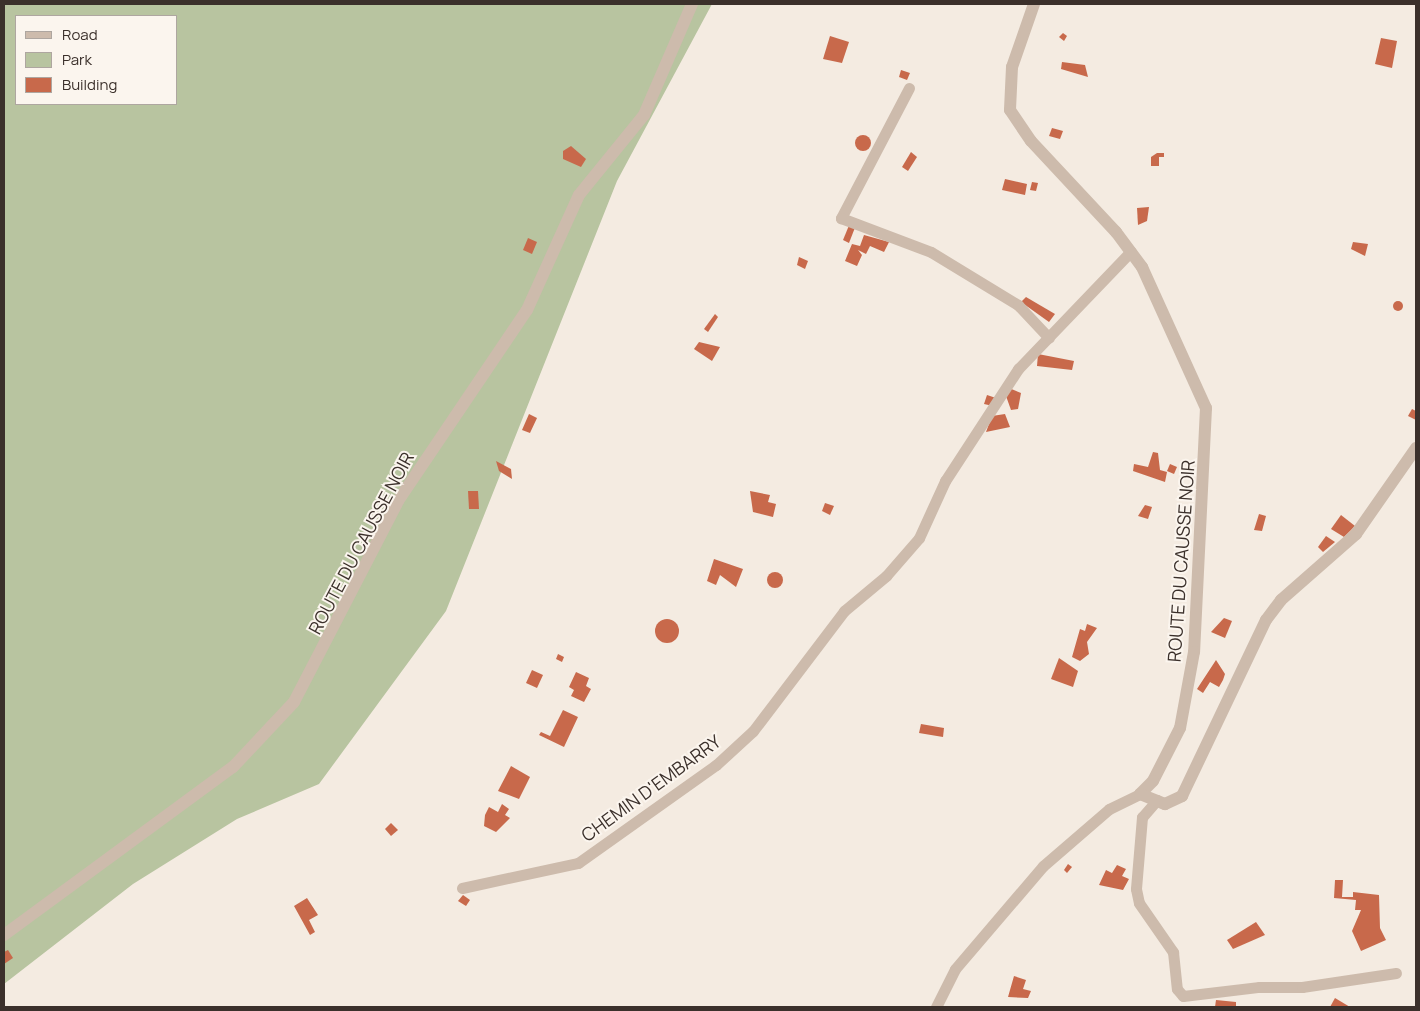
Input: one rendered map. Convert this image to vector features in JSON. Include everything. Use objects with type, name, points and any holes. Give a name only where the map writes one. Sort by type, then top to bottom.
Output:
[{"type":"street","name":"ROUTE DU CAUSSE NOIR","points":[[4,935],[233,767],[294,702],[398,501],[527,310],[579,195],[644,115],[692,4]]},
{"type":"street","name":"ROUTE DU CAUSSE NOIR","points":[[1034,4],[1012,67],[1010,110],[1030,141],[1131,251],[1200,387],[1207,429],[1198,614],[1187,694],[1171,748],[1140,794]]},
{"type":"street","points":[[909,88],[841,218],[931,252],[1018,305],[1049,338]]},
{"type":"street","name":"CHEMIN D'EMBARRY","points":[[462,888],[578,862],[716,765],[753,731],[844,611],[886,576],[919,538],[945,481],[1018,369],[1049,338],[1101,277],[1131,251]]},
{"type":"street","points":[[936,1007],[955,969],[1043,866],[1109,809],[1140,794],[1156,800],[1174,802],[1190,785],[1266,620],[1281,600],[1356,534],[1416,448]]},
{"type":"street","points":[[1156,800],[1142,817],[1136,889],[1139,903],[1173,952],[1177,989],[1182,1002],[1259,987],[1302,987],[1396,973]]},
{"type":"green space","points":[[4,4],[712,4],[617,181],[446,611],[319,784],[237,819],[133,884],[4,984]]},
{"type":"building","points":[[1063,33],[1067,36],[1064,41],[1059,37]]},
{"type":"building","points":[[830,36],[849,42],[842,63],[823,59]]},
{"type":"building","points":[[1381,38],[1397,41],[1392,68],[1375,64]]},
{"type":"building","points":[[1062,62],[1085,65],[1088,77],[1061,69]]},
{"type":"building","points":[[901,70],[910,73],[907,80],[899,77]]},
{"type":"building","points":[[1052,128],[1063,131],[1060,139],[1049,136]]},
{"type":"building","points":[[860,135],[866,135],[871,140],[869,149],[860,151],[855,146],[855,140]]},
{"type":"building","points":[[571,146],[586,159],[581,167],[563,159],[563,151]]},
{"type":"building","points":[[911,152],[917,157],[908,171],[902,167]]},
{"type":"building","points":[[1157,153],[1164,153],[1164,157],[1159,157],[1159,166],[1151,166],[1151,157]]},
{"type":"building","points":[[1005,179],[1027,184],[1025,195],[1002,190]]},
{"type":"building","points":[[1032,182],[1038,183],[1036,191],[1030,190]]},
{"type":"building","points":[[1149,207],[1147,221],[1138,225],[1137,208]]},
{"type":"building","points":[[850,223],[856,225],[849,243],[843,240]]},
{"type":"building","points":[[864,235],[889,242],[884,252],[870,246],[866,254],[858,250],[862,255],[857,266],[845,261],[852,244],[860,246]]},
{"type":"building","points":[[528,238],[537,242],[532,254],[523,250]]},
{"type":"building","points":[[1353,242],[1368,244],[1365,256],[1351,249]]},
{"type":"building","points":[[799,257],[808,261],[805,269],[797,265]]},
{"type":"building","points":[[1026,297],[1055,314],[1049,322],[1021,302]]},
{"type":"building","points":[[1398,301],[1403,306],[1398,311],[1393,306]]},
{"type":"building","points":[[715,314],[718,317],[708,332],[704,329]]},
{"type":"building","points":[[699,342],[720,347],[712,361],[694,349]]},
{"type":"building","points":[[1038,354],[1074,361],[1072,370],[1037,366]]},
{"type":"building","points":[[1009,388],[1021,393],[1018,409],[1011,410],[1006,396]]},
{"type":"building","points":[[987,395],[996,398],[993,406],[984,404]]},
{"type":"building","points":[[1412,409],[1416,411],[1416,420],[1408,416]]},
{"type":"building","points":[[529,414],[537,418],[530,433],[522,430]]},
{"type":"building","points":[[1005,414],[1010,427],[986,432],[992,416]]},
{"type":"building","points":[[1153,452],[1158,453],[1160,470],[1167,472],[1165,482],[1133,471],[1134,464],[1148,467]]},
{"type":"building","points":[[496,461],[511,469],[512,479],[499,471]]},
{"type":"building","points":[[1170,464],[1177,467],[1174,474],[1167,471]]},
{"type":"building","points":[[468,491],[478,491],[479,509],[469,509]]},
{"type":"building","points":[[750,491],[770,495],[768,502],[776,504],[773,517],[753,512]]},
{"type":"building","points":[[825,503],[834,506],[830,515],[822,511]]},
{"type":"building","points":[[1145,505],[1152,507],[1148,519],[1138,516]]},
{"type":"building","points":[[1259,514],[1266,516],[1262,531],[1254,530]]},
{"type":"building","points":[[1341,515],[1355,526],[1344,537],[1331,529]]},
{"type":"building","points":[[1326,536],[1335,542],[1323,552],[1318,547]]},
{"type":"building","points":[[714,559],[743,569],[736,587],[720,575],[716,585],[707,581]]},
{"type":"building","points":[[775,572],[781,574],[783,580],[781,586],[775,588],[769,586],[767,580],[769,574]]},
{"type":"building","points":[[1224,618],[1232,621],[1225,638],[1211,632]]},
{"type":"building","points":[[667,619],[676,622],[679,631],[676,640],[667,643],[658,640],[655,631],[658,622]]},
{"type":"building","points":[[1087,624],[1097,628],[1087,642],[1089,654],[1080,661],[1072,657],[1080,629],[1085,631]]},
{"type":"building","points":[[558,654],[564,657],[562,662],[556,659]]},
{"type":"building","points":[[1059,658],[1078,671],[1073,687],[1051,679]]},
{"type":"building","points":[[1216,660],[1225,674],[1223,680],[1219,687],[1210,682],[1203,693],[1197,689]]},
{"type":"building","points":[[532,670],[543,675],[537,688],[526,683]]},
{"type":"building","points":[[576,672],[589,678],[586,686],[591,689],[584,702],[571,696],[574,690],[569,687]]},
{"type":"building","points":[[563,710],[578,717],[564,747],[539,735],[541,732],[550,736]]},
{"type":"building","points":[[921,724],[944,728],[943,737],[919,733]]},
{"type":"building","points":[[511,766],[530,777],[519,799],[498,791]]},
{"type":"building","points":[[502,804],[509,809],[505,815],[510,818],[496,832],[484,826],[485,815],[489,807],[498,812]]},
{"type":"building","points":[[391,823],[398,830],[391,836],[385,829]]},
{"type":"building","points":[[1068,864],[1072,867],[1067,873],[1064,870]]},
{"type":"building","points":[[1117,865],[1126,869],[1122,876],[1129,879],[1123,890],[1099,885],[1106,870],[1112,873]]},
{"type":"building","points":[[1335,880],[1343,880],[1342,897],[1353,897],[1353,892],[1379,895],[1380,928],[1386,940],[1361,951],[1352,931],[1361,910],[1355,910],[1356,900],[1334,898]]},
{"type":"building","points":[[463,895],[470,900],[466,906],[458,901]]},
{"type":"building","points":[[307,898],[318,915],[309,920],[315,932],[310,935],[294,906]]},
{"type":"building","points":[[1256,922],[1265,935],[1233,949],[1227,940]]},
{"type":"building","points":[[8,950],[13,958],[4,964],[4,952]]},
{"type":"building","points":[[1014,976],[1026,980],[1023,989],[1031,991],[1028,998],[1008,997]]},
{"type":"building","points":[[1335,998],[1350,1007],[1330,1007]]},
{"type":"building","points":[[1216,1000],[1236,1002],[1236,1007],[1215,1007]]}]
